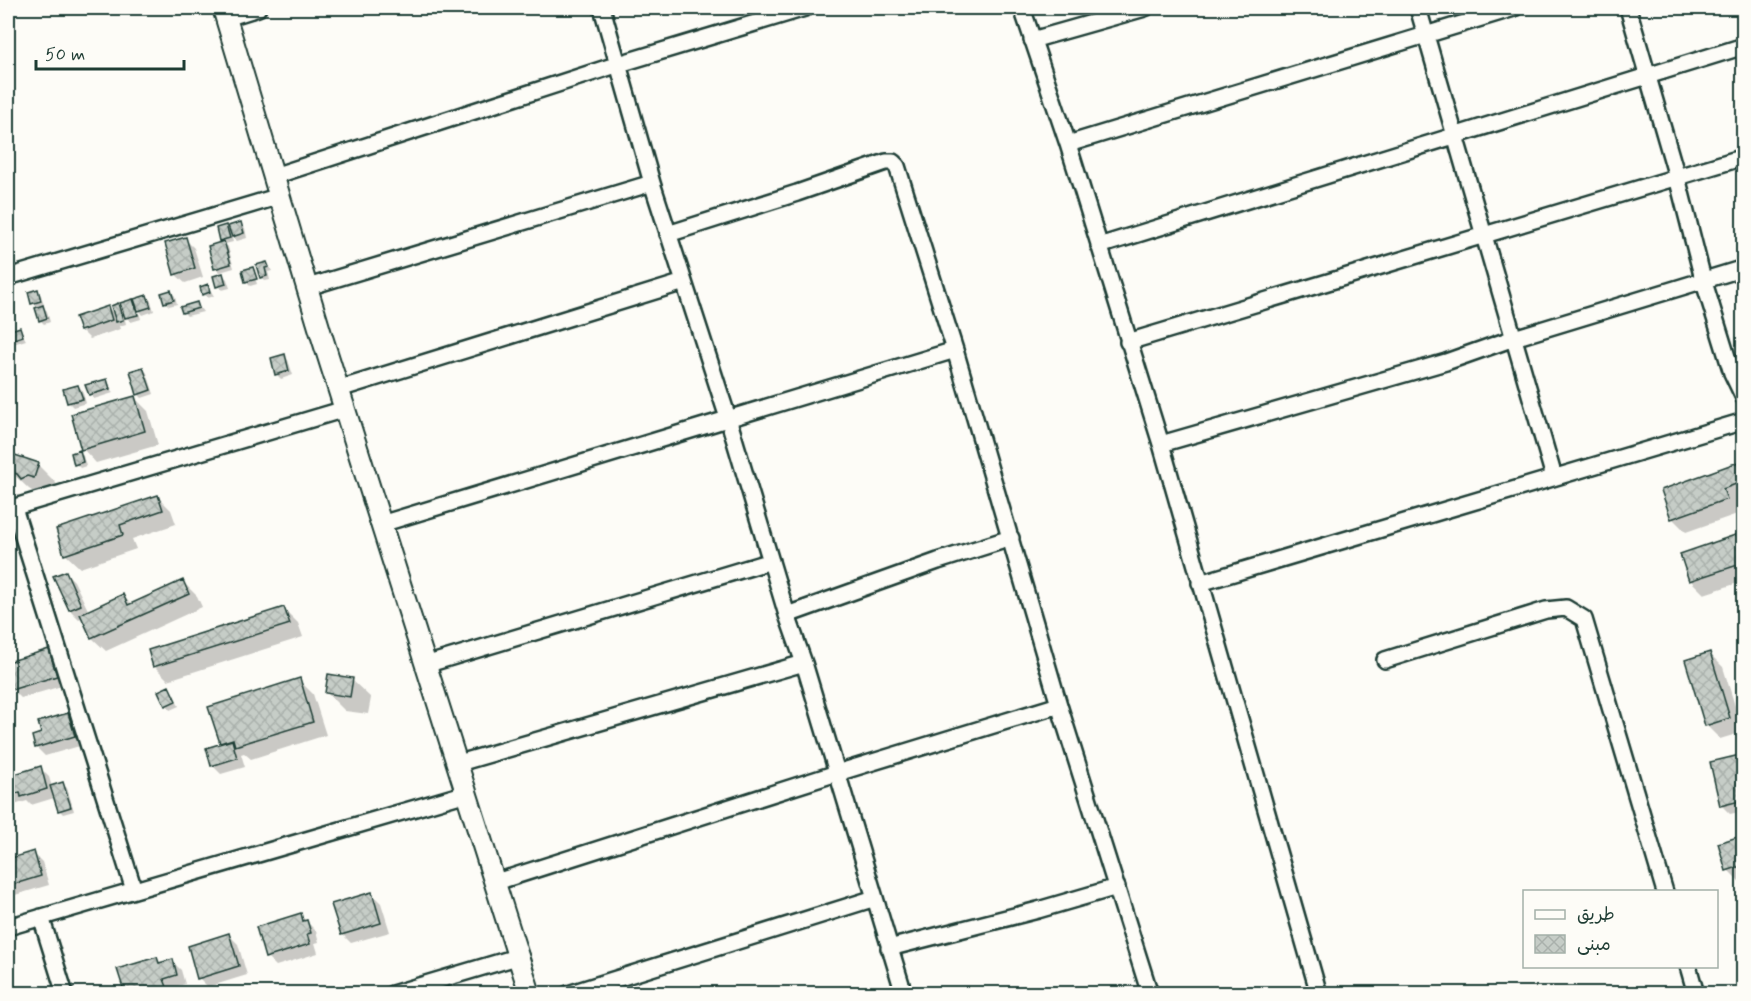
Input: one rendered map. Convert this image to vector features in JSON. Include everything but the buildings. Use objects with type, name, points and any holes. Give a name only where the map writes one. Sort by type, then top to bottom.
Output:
[{"type":"street","points":[[258,8],[225,13],[345,409],[530,993]]},
{"type":"street","points":[[602,8],[652,183],[728,418],[904,993]]},
{"type":"street","points":[[274,176],[619,64],[805,8]]},
{"type":"street","points":[[1022,8],[1068,144],[1161,444],[1319,993]]},
{"type":"street","points":[[1032,40],[1145,8]]},
{"type":"street","points":[[1418,8],[1554,477]]},
{"type":"street","points":[[1068,144],[1514,8]]},
{"type":"street","points":[[1628,8],[1677,177],[1703,279],[1732,373],[1743,398]]},
{"type":"street","points":[[1099,246],[1743,46]]},
{"type":"street","points":[[1128,342],[1743,157]]},
{"type":"street","points":[[668,234],[886,162],[893,162],[897,166],[955,350],[1059,705],[1150,993]]},
{"type":"street","points":[[308,287],[652,183]]},
{"type":"street","points":[[8,277],[280,196]]},
{"type":"street","points":[[1161,444],[1436,365],[1515,338],[1743,268]]},
{"type":"street","points":[[339,389],[684,282]]},
{"type":"street","points":[[381,524],[955,350]]},
{"type":"street","points":[[134,890],[11,508],[345,409]]},
{"type":"street","points":[[1200,583],[1743,421]]},
{"type":"street","points":[[787,615],[938,561],[1011,538]]},
{"type":"street","points":[[425,665],[771,561]]},
{"type":"street","points":[[1385,660],[1546,610],[1566,608],[1584,619],[1665,890]]},
{"type":"street","points":[[459,763],[804,663]]},
{"type":"street","points":[[496,882],[1059,705]]},
{"type":"street","points":[[8,927],[467,793]]},
{"type":"street","points":[[889,948],[1038,910],[1117,887]]},
{"type":"street","points":[[568,993],[875,898]]},
{"type":"street","points":[[41,917],[64,993]]},
{"type":"street","points":[[392,993],[520,956]]},
{"type":"street","points":[[1689,968],[1696,993]]}]
